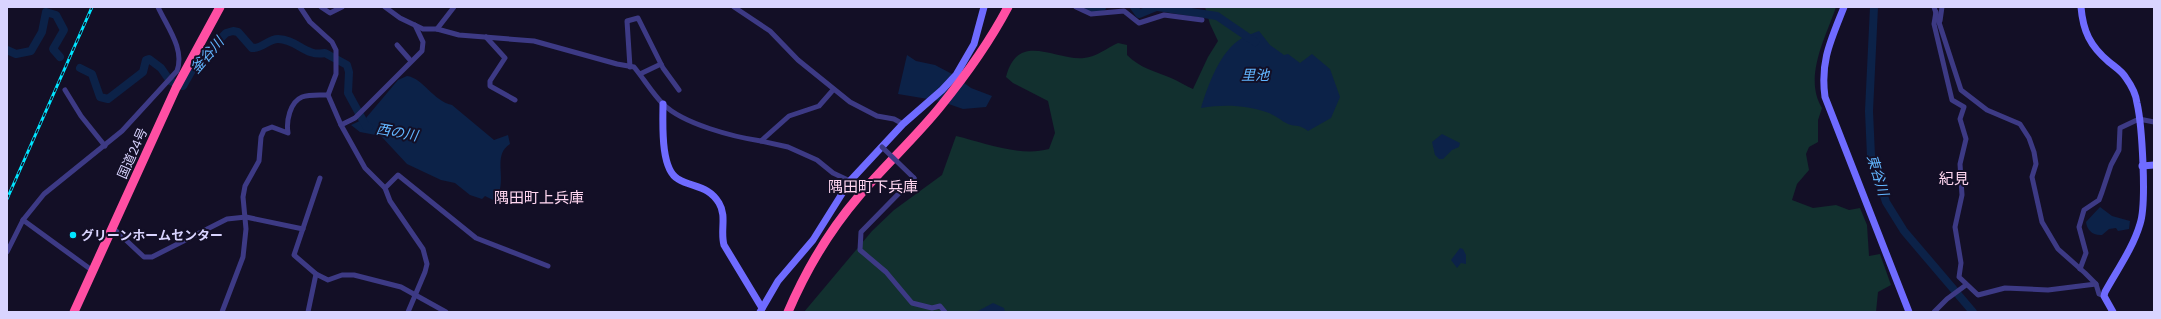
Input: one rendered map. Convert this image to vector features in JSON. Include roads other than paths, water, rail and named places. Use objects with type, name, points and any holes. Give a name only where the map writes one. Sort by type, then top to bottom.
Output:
[{"type":"highway","name":"国道24号","points":[[74,312],[112,227],[173,82],[220,7]]},
{"type":"highway","points":[[788,312],[810,266],[845,213],[940,108],[987,45],[1008,8]]},
{"type":"street","points":[[7,252],[23,220],[51,187],[105,146],[173,82],[181,60],[175,40],[166,27],[158,7]]},
{"type":"street","points":[[300,7],[310,22],[332,42],[336,58],[336,74],[328,95],[341,125],[365,168],[385,188],[390,201],[423,249],[426,264],[416,295],[408,312]]},
{"type":"street","points":[[322,7],[330,13],[342,7]]},
{"type":"street","points":[[385,7],[400,18],[423,29],[437,29],[459,35],[534,41],[634,67],[663,104],[688,120],[748,139],[788,147],[817,160],[833,173],[850,181]]},
{"type":"street","points":[[437,29],[454,7]]},
{"type":"street","points":[[734,7],[770,31],[798,60],[827,83],[833,90],[850,102],[877,116],[894,119],[903,124]]},
{"type":"street","points":[[761,310],[778,280],[813,240],[850,181],[903,124],[942,90],[961,66],[974,44],[984,7]]},
{"type":"street","points":[[1076,7],[1091,14],[1124,11],[1139,23],[1164,15],[1202,20]]},
{"type":"street","points":[[1844,7],[1824,61],[1823,82],[1825,98],[1909,312]]},
{"type":"street","points":[[1940,21],[1942,7]]},
{"type":"street","points":[[2081,7],[2086,35],[2090,43],[2099,54],[2124,74],[2130,84],[2137,103],[2139,119],[2144,207],[2141,223],[2131,246],[2104,296]]},
{"type":"street","points":[[1935,9],[1940,21],[1960,90],[1987,110],[2020,124],[2029,138],[2036,164],[2032,177],[2042,222],[2058,249],[2096,284],[2099,294],[2104,296],[2113,312]]},
{"type":"street","points":[[1935,9],[1934,24],[1952,100],[1964,108],[1960,119],[1966,139],[1960,164],[1962,195],[1955,234],[1961,263],[1959,277],[1964,286],[1978,295],[1982,295],[2005,288],[2048,290],[2096,284]]},
{"type":"street","points":[[630,66],[627,21],[638,18],[661,64],[679,90]]},
{"type":"street","points":[[341,125],[355,118],[422,51],[423,42],[415,25]]},
{"type":"street","points":[[486,37],[505,58],[490,82],[490,86],[515,100]]},
{"type":"street","points":[[397,45],[411,61]]},
{"type":"street","points":[[640,74],[661,64]]},
{"type":"street","points":[[65,90],[81,116],[105,146]]},
{"type":"street","points":[[762,141],[789,116],[819,106],[833,90]]},
{"type":"street","points":[[222,312],[243,257],[246,217],[243,197],[245,186],[259,161],[261,137],[264,130],[272,127],[288,133],[289,115],[294,104],[302,97],[328,95]]},
{"type":"street","points":[[663,104],[663,126],[669,170],[677,179],[700,187],[718,202],[724,219],[721,234],[724,245],[761,310]]},
{"type":"street","points":[[2080,269],[2086,253],[2079,227],[2084,210],[2099,200],[2111,165],[2119,150],[2120,128],[2139,119],[2154,122]]},
{"type":"street","points":[[882,147],[914,178],[861,232],[860,250],[886,272],[912,303],[932,308],[940,306],[945,312]]},
{"type":"street","points":[[2142,166],[2154,165]]},
{"type":"street","points":[[385,188],[398,175],[476,238],[548,266]]},
{"type":"street","points":[[320,178],[294,255],[316,274],[328,280],[342,275],[354,274],[401,287],[446,312]]},
{"type":"street","points":[[112,227],[144,257],[152,257],[227,219],[246,217],[303,229]]},
{"type":"street","points":[[23,220],[93,271]]},
{"type":"street","points":[[308,312],[316,274]]},
{"type":"street","points":[[1934,312],[1947,299],[1964,286]]},
{"type":"water","name":"里池","points":[[1259,31],[1270,45],[1284,55],[1288,54],[1300,63],[1312,54],[1330,69],[1340,97],[1331,118],[1308,131],[1300,126],[1288,124],[1269,113],[1252,108],[1218,106],[1201,108],[1211,79],[1227,51],[1242,38]]},
{"type":"water","points":[[907,55],[916,61],[935,65],[952,74],[971,88],[992,96],[986,107],[963,109],[940,101],[898,94]]},
{"type":"water","name":"西の川","points":[[407,76],[418,81],[445,103],[452,105],[494,140],[508,135],[510,144],[502,153],[500,164],[500,189],[493,200],[485,196],[482,199],[470,195],[455,183],[441,180],[407,164],[381,136],[360,132],[351,125],[366,118],[398,80]]},
{"type":"water","points":[[1442,134],[1460,143],[1459,147],[1452,150],[1443,159],[1439,159],[1435,155],[1432,142]]},
{"type":"water","points":[[2100,207],[2112,216],[2130,221],[2129,229],[2118,231],[2116,228],[2109,229],[2102,235],[2096,235],[2091,232],[2086,222]]},
{"type":"water","points":[[1460,248],[1463,249],[1466,255],[1466,264],[1461,263],[1457,268],[1451,260]]},
{"type":"water","points":[[993,303],[1004,308],[1005,312],[976,312]]},
{"type":"waterway","points":[[1089,7],[1095,9],[1102,7]]},
{"type":"waterway","points":[[1134,7],[1139,14],[1156,7]]},
{"type":"waterway","points":[[1158,7],[1217,16],[1255,42]]},
{"type":"waterway","name":"東谷川","points":[[1874,7],[1869,111],[1871,156],[1886,202],[1904,231],[1973,312]]},
{"type":"waterway","name":"釜谷川","points":[[7,50],[16,54],[31,51],[42,32],[46,12],[56,15],[64,30],[53,49],[60,57]]},
{"type":"waterway","name":"釜谷川","points":[[80,68],[92,74],[100,97],[108,99],[143,72],[146,60],[149,59],[161,68],[170,81],[183,86],[195,65],[226,33],[233,31],[238,32],[252,48],[259,47],[274,39],[285,40],[318,54],[325,53],[347,65],[349,72],[348,93],[366,126],[369,127]]},
{"type":"railway","points":[[7,199],[92,7]]},
{"type":"place","name":"グリーンホームセンター","points":[[73,235]]},
{"type":"district","name":"紀見","points":[[1954,179]]},
{"type":"district","name":"隅田町下兵庫","points":[[873,187]]},
{"type":"district","name":"隅田町上兵庫","points":[[539,198]]}]
